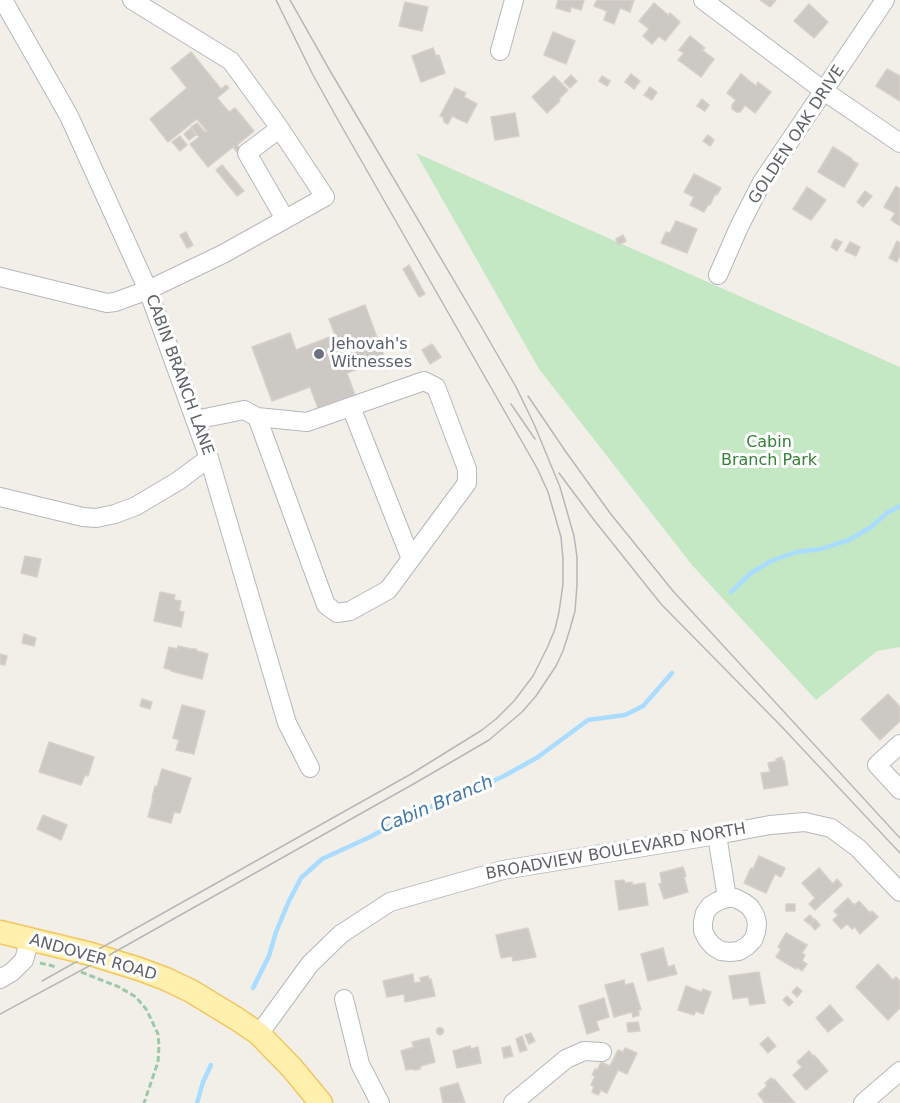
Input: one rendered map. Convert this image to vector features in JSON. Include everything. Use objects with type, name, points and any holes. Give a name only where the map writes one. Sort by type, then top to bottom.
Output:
[{"type":"main road","name":"ANDOVER ROAD","points":[[0,932],[27,950],[104,958],[166,979],[191,991],[259,1034],[292,1068],[321,1103]]},
{"type":"street","name":"CABIN BRANCH LANE","points":[[3,0],[69,116],[148,290],[209,458],[287,723],[310,768]]},
{"type":"street","points":[[0,277],[107,303],[126,299],[224,254],[325,197],[231,61],[132,0]]},
{"type":"street","points":[[500,51],[514,0]]},
{"type":"street","points":[[703,0],[824,91],[900,143]]},
{"type":"street","name":"GOLDEN OAK DRIVE","points":[[718,275],[762,182],[885,0]]},
{"type":"street","points":[[279,129],[247,153],[285,219]]},
{"type":"street","points":[[195,420],[244,411],[257,417],[307,422],[424,381],[436,387],[467,469],[467,483],[388,590],[350,611],[337,613],[326,605],[257,417]]},
{"type":"street","points":[[351,407],[411,559]]},
{"type":"street","points":[[0,497],[96,518],[116,514],[136,506],[178,481],[209,458]]},
{"type":"street","points":[[900,744],[877,765],[900,790]]},
{"type":"street","name":"BROADVIEW BOULEVARD NORTH","points":[[259,1034],[310,964],[341,934],[390,902],[503,870],[770,825],[805,822],[831,828],[858,848],[900,892]]},
{"type":"street","points":[[717,835],[727,898]]},
{"type":"street","points":[[0,979],[12,972],[27,950]]},
{"type":"street","points":[[344,999],[360,1064],[380,1103]]},
{"type":"street","points":[[513,1103],[566,1059],[584,1051],[602,1052]]},
{"type":"street","points":[[863,1103],[900,1071]]},
{"type":"path","points":[[27,950],[65,969]]},
{"type":"path","points":[[79,972],[119,987],[136,997],[151,1019],[158,1034],[158,1062],[144,1103]]},
{"type":"green space","name":"Cabin Branch Park","points":[[416,153],[900,367],[900,647],[877,651],[816,700],[692,565],[539,369]]},
{"type":"building","points":[[558,0],[584,0],[581,10],[571,7],[570,12],[556,8]]},
{"type":"building","points":[[597,0],[634,0],[630,12],[620,8],[614,24],[604,20],[607,11],[594,6]]},
{"type":"building","points":[[760,0],[776,0],[770,7]]},
{"type":"building","points":[[405,2],[428,7],[422,31],[399,26]]},
{"type":"building","points":[[654,3],[680,22],[665,41],[659,36],[652,44],[643,36],[649,29],[639,21]]},
{"type":"building","points":[[809,4],[828,22],[814,38],[794,21]]},
{"type":"building","points":[[553,32],[575,41],[566,64],[544,55]]},
{"type":"building","points":[[690,36],[705,48],[702,50],[714,59],[701,77],[678,60],[684,53],[679,50]]},
{"type":"building","points":[[433,48],[436,56],[439,55],[445,73],[421,82],[412,56]]},
{"type":"building","points":[[191,52],[221,89],[226,85],[229,88],[217,98],[229,112],[235,108],[254,131],[237,145],[241,149],[237,152],[233,147],[208,167],[190,144],[199,137],[191,127],[197,123],[205,132],[207,131],[197,119],[168,142],[150,119],[187,88],[171,68]]},
{"type":"building","points":[[887,69],[900,76],[900,101],[876,86]]},
{"type":"building","points":[[631,74],[640,81],[634,89],[625,82]]},
{"type":"building","points":[[741,74],[756,86],[758,82],[771,92],[755,113],[745,105],[740,112],[732,109],[736,100],[727,93]]},
{"type":"building","points":[[571,75],[577,81],[570,88],[564,82]]},
{"type":"building","points":[[554,76],[568,90],[547,113],[532,97]]},
{"type":"building","points":[[602,76],[610,81],[607,86],[599,81]]},
{"type":"building","points":[[650,87],[657,92],[652,100],[644,95]]},
{"type":"building","points":[[455,88],[466,93],[464,97],[477,104],[467,123],[452,116],[448,124],[440,116]]},
{"type":"building","points":[[702,99],[709,105],[705,111],[697,106]]},
{"type":"building","points":[[515,113],[519,136],[495,140],[491,117]]},
{"type":"building","points":[[191,128],[196,135],[189,140],[184,134]]},
{"type":"building","points":[[708,135],[714,140],[710,146],[703,141]]},
{"type":"building","points":[[180,136],[187,145],[180,151],[172,142]]},
{"type":"building","points":[[833,147],[858,164],[844,187],[818,172]]},
{"type":"building","points":[[222,165],[244,191],[237,196],[216,170]]},
{"type":"building","points":[[694,174],[721,188],[704,212],[690,205],[694,197],[684,192]]},
{"type":"building","points":[[896,186],[900,189],[900,226],[891,220],[895,213],[884,207]]},
{"type":"building","points":[[807,187],[826,200],[811,220],[793,209]]},
{"type":"building","points":[[865,191],[872,196],[863,207],[857,202]]},
{"type":"building","points":[[676,221],[697,229],[687,253],[661,243],[666,232],[670,233]]},
{"type":"building","points":[[186,232],[193,245],[187,248],[180,235]]},
{"type":"building","points":[[623,235],[626,241],[618,245],[616,239]]},
{"type":"building","points":[[835,239],[842,242],[837,251],[831,247]]},
{"type":"building","points":[[897,241],[900,243],[900,255],[897,262],[889,258]]},
{"type":"building","points":[[850,242],[860,247],[856,256],[845,251]]},
{"type":"building","points":[[409,265],[425,294],[419,297],[403,269]]},
{"type":"building","name":"Jehovah's Witnesses","points":[[365,305],[385,359],[347,373],[355,395],[318,408],[310,387],[272,401],[252,347],[290,333],[296,350],[335,335],[329,319]]},
{"type":"building","points":[[432,344],[441,357],[430,364],[422,350]]},
{"type":"building","points":[[25,556],[41,559],[37,577],[21,573]]},
{"type":"building","points":[[160,592],[175,595],[174,600],[181,601],[179,611],[184,612],[181,627],[154,621]]},
{"type":"building","points":[[24,634],[36,638],[34,646],[22,643]]},
{"type":"building","points":[[178,646],[208,654],[202,679],[164,668],[169,647],[177,649]]},
{"type":"building","points":[[0,654],[7,656],[5,665],[0,664]]},
{"type":"building","points":[[888,694],[900,707],[900,721],[880,740],[861,719]]},
{"type":"building","points":[[142,699],[152,702],[150,709],[140,706]]},
{"type":"building","points":[[182,705],[205,711],[194,754],[176,750],[179,740],[173,738]]},
{"type":"building","points":[[49,742],[94,757],[88,776],[85,775],[81,785],[39,772]]},
{"type":"building","points":[[782,757],[788,785],[764,789],[761,773],[770,772],[768,763]]},
{"type":"building","points":[[162,769],[191,778],[180,813],[174,812],[171,823],[148,817],[155,786],[157,787]]},
{"type":"building","points":[[43,815],[67,825],[61,840],[37,829]]},
{"type":"building","points":[[759,856],[785,868],[781,877],[775,874],[766,893],[744,883]]},
{"type":"building","points":[[683,867],[688,892],[664,899],[659,884],[662,883],[660,873]]},
{"type":"building","points":[[819,868],[833,884],[837,879],[842,885],[815,910],[809,904],[815,898],[802,883]]},
{"type":"building","points":[[624,880],[625,883],[632,882],[632,885],[645,883],[648,905],[619,910],[615,881]]},
{"type":"building","points":[[848,898],[854,905],[859,901],[870,913],[872,911],[878,917],[860,934],[855,927],[852,929],[847,924],[841,929],[833,920],[838,915],[834,911]]},
{"type":"building","points":[[786,904],[795,904],[795,911],[786,911]]},
{"type":"building","points":[[810,915],[814,920],[809,924],[804,920]]},
{"type":"building","points":[[815,919],[820,925],[815,930],[810,924]]},
{"type":"building","points":[[528,928],[536,957],[513,961],[512,956],[501,958],[496,935]]},
{"type":"building","points":[[786,933],[807,945],[802,953],[805,955],[802,961],[807,964],[802,971],[776,957],[781,949],[778,947]]},
{"type":"building","points":[[663,948],[668,967],[674,965],[677,974],[648,981],[641,954]]},
{"type":"building","points":[[878,964],[893,980],[896,977],[900,981],[900,1008],[888,1020],[856,987]]},
{"type":"building","points":[[759,972],[765,1003],[750,1005],[748,997],[733,999],[729,976]]},
{"type":"building","points":[[413,974],[414,983],[421,982],[420,978],[428,976],[431,979],[435,996],[405,1002],[404,994],[387,997],[383,981]]},
{"type":"building","points":[[624,980],[625,985],[633,983],[641,1010],[638,1010],[639,1015],[633,1017],[632,1012],[614,1017],[605,985]]},
{"type":"building","points":[[686,986],[702,992],[703,989],[711,992],[703,1014],[696,1011],[694,1015],[678,1010]]},
{"type":"building","points":[[797,987],[802,991],[797,997],[792,992]]},
{"type":"building","points":[[787,996],[793,1002],[789,1006],[783,1000]]},
{"type":"building","points":[[604,998],[609,1017],[596,1021],[599,1030],[587,1034],[579,1006]]},
{"type":"building","points":[[830,1005],[843,1020],[828,1032],[816,1018]]},
{"type":"building","points":[[638,1022],[640,1031],[628,1032],[627,1023]]},
{"type":"building","points":[[440,1027],[444,1031],[440,1035],[436,1031]]},
{"type":"building","points":[[531,1033],[535,1041],[529,1044],[525,1035]]},
{"type":"building","points":[[522,1036],[527,1050],[520,1052],[516,1039]]},
{"type":"building","points":[[768,1037],[776,1046],[768,1053],[760,1044]]},
{"type":"building","points":[[429,1038],[435,1062],[421,1066],[420,1069],[406,1070],[401,1051],[414,1047],[412,1042]]},
{"type":"building","points":[[470,1046],[471,1049],[478,1047],[481,1063],[457,1068],[453,1051]]},
{"type":"building","points":[[510,1046],[513,1056],[504,1058],[502,1048]]},
{"type":"building","points":[[625,1048],[637,1053],[627,1074],[618,1070],[607,1093],[601,1090],[598,1095],[592,1092],[594,1087],[591,1085],[595,1076],[592,1075],[595,1069],[597,1070],[601,1062],[610,1066],[618,1050],[623,1052]]},
{"type":"building","points":[[809,1051],[828,1071],[806,1090],[793,1075],[802,1067],[797,1062]]},
{"type":"building","points":[[771,1078],[795,1103],[765,1103],[758,1094],[767,1086],[765,1083]]},
{"type":"building","points":[[458,1083],[465,1103],[443,1103],[440,1088]]},
{"type":"waterway","name":"Cabin Branch","points":[[731,592],[751,573],[771,561],[796,552],[821,549],[849,540],[900,506]]},
{"type":"waterway","name":"Cabin Branch","points":[[253,988],[269,956],[276,932],[301,878],[322,859],[370,837],[409,815],[504,776],[538,757],[588,720],[625,715],[643,706],[672,673]]},
{"type":"waterway","name":"Cabin Branch","points":[[197,1103],[211,1065]]},
{"type":"tram line","points":[[42,981],[411,774],[482,730],[514,701],[533,676],[555,629],[563,584],[563,559],[561,537],[548,492],[537,468],[313,75],[276,0]]},
{"type":"tram line","points":[[0,1014],[104,958],[489,740],[522,712],[536,696],[556,666],[570,629],[575,611],[577,585],[574,536],[560,487],[534,424],[516,387],[290,0]]},
{"type":"tram line","points":[[528,396],[610,513],[673,591],[900,838]]},
{"type":"tram line","points":[[511,404],[535,439]]},
{"type":"tram line","points":[[559,473],[661,604],[782,727],[900,853]]},
{"type":"place","name":"Jehovah's Witnesses","points":[[319,354]]}]
